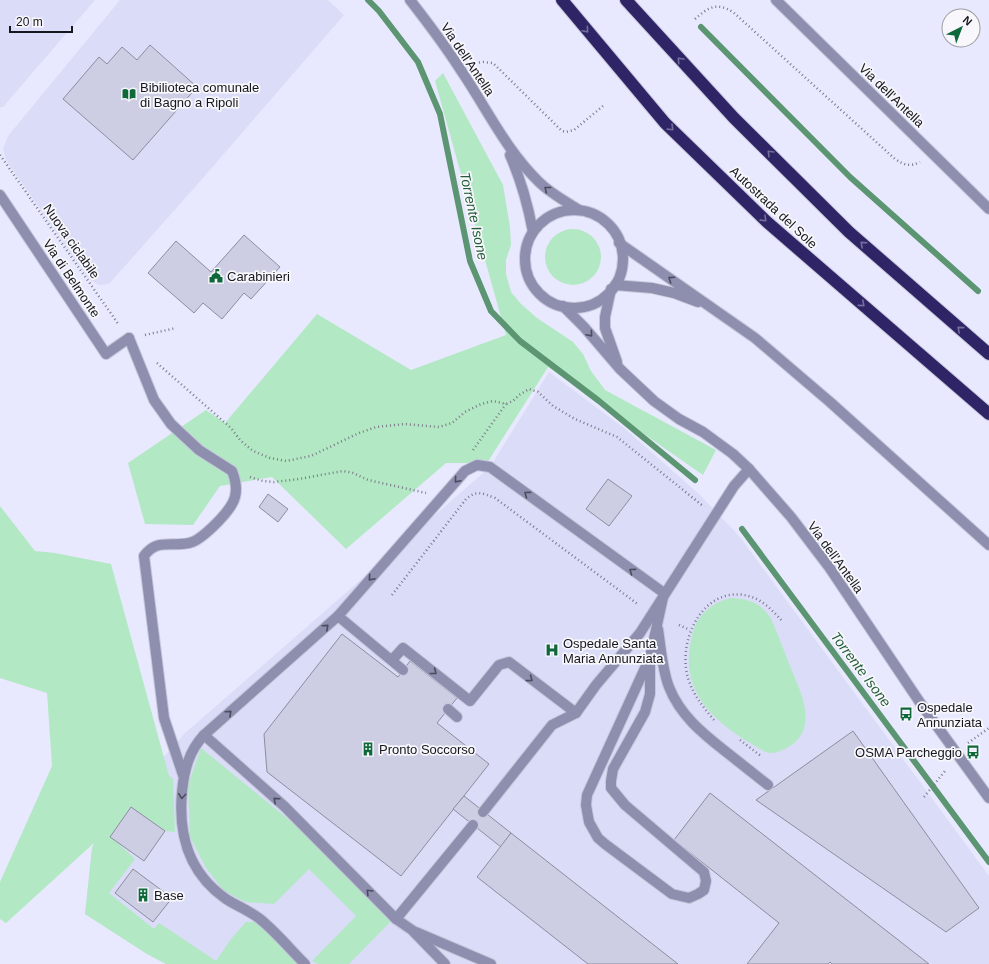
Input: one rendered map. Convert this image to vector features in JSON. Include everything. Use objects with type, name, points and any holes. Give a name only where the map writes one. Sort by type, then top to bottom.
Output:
[{"type":"highway","name":"Autostrada del Sole","points":[[562,0],[666,123],[767,222],[989,414]]},
{"type":"highway","points":[[626,0],[734,118],[849,232],[989,354]]},
{"type":"street","name":"Via dell'Antella","points":[[410,0],[463,72],[501,135],[522,164],[540,183],[556,196],[579,210]]},
{"type":"street","name":"Via dell'Antella","points":[[776,0],[989,209]]},
{"type":"street","name":"Via dell'Antella","points":[[501,135],[517,172],[526,199],[533,232]]},
{"type":"street","name":"Via di Belmonte","points":[[0,195],[106,354],[129,338]]},
{"type":"street","name":"Via dell'Antella","points":[[613,287],[598,301],[581,307],[563,306],[542,296],[528,277],[525,266],[525,254],[533,232],[545,219],[570,210],[588,212],[604,221],[610,227],[619,243],[622,260],[620,273],[613,287],[605,317],[605,328],[620,369]]},
{"type":"street","points":[[619,243],[756,338],[830,402],[989,545]]},
{"type":"street","points":[[613,287],[652,288],[674,293],[715,309]]},
{"type":"street","name":"Via dell'Antella","points":[[563,306],[584,327],[620,369],[654,401],[679,419],[703,432],[733,454],[749,469],[791,518],[828,567],[921,704],[989,798]]},
{"type":"street","points":[[129,338],[154,400],[171,424],[199,450],[232,471],[236,488],[233,504],[206,534],[190,543],[157,545],[150,549],[144,556],[164,718],[183,775]]},
{"type":"street","points":[[305,964],[260,918],[226,898],[206,881],[193,863],[186,848],[181,807],[183,775],[190,755],[196,744],[204,735],[338,616],[465,471],[477,465],[490,467],[664,593]]},
{"type":"street","points":[[483,812],[552,725],[576,713],[596,684],[640,633],[714,515],[734,486],[749,469]]},
{"type":"street","points":[[650,657],[587,795],[586,805],[589,822],[601,841],[672,894],[689,898],[704,890],[706,881],[704,872],[625,805],[611,788],[613,770],[645,712],[650,694],[650,657],[664,593]]},
{"type":"street","points":[[338,616],[404,670]]},
{"type":"street","points":[[657,624],[664,668],[669,687],[680,708],[691,722],[704,734],[768,786]]},
{"type":"street","points":[[392,660],[403,648],[470,701],[499,665],[509,662],[576,713]]},
{"type":"street","points":[[448,709],[457,717]]},
{"type":"street","points":[[204,735],[284,806],[396,919],[412,930],[491,964]]},
{"type":"street","points":[[396,919],[473,825]]},
{"type":"street","points":[[412,930],[445,964]]},
{"type":"path","points":[[695,20],[711,7],[718,6],[733,12],[895,159],[904,165],[919,163],[930,150]]},
{"type":"path","points":[[476,64],[483,62],[493,63],[562,131],[566,132],[574,130],[603,106]]},
{"type":"path","name":"Nuova ciclabile","points":[[0,155],[129,338]]},
{"type":"path","points":[[129,338],[176,328]]},
{"type":"path","points":[[152,358],[231,428],[240,440],[253,451],[270,458],[286,461],[311,456],[376,426],[405,424],[439,427],[452,424],[465,412],[480,404],[493,401],[506,404]]},
{"type":"path","points":[[465,471],[471,453],[506,404],[513,401],[524,391],[529,389],[534,390],[553,406],[575,419],[617,437],[714,515]]},
{"type":"path","points":[[232,471],[263,481],[274,482],[299,480],[343,471],[353,473],[368,480],[430,494]]},
{"type":"path","points":[[392,596],[466,499],[473,493],[482,493],[495,498],[640,606]]},
{"type":"path","points":[[719,724],[703,708],[688,680],[685,664],[685,649],[690,630],[695,620],[711,604],[721,598],[741,595],[753,598],[766,606],[783,622]]},
{"type":"path","points":[[679,625],[690,630]]},
{"type":"path","points":[[968,743],[989,728]]},
{"type":"path","points":[[736,738],[761,756]]},
{"type":"path","points":[[924,797],[945,771]]},
{"type":"shaded area","points":[[0,0],[95,0],[3,107],[0,107]]},
{"type":"shaded area","points":[[120,0],[328,0],[344,15],[109,284],[99,285],[89,279],[6,160],[3,149],[8,136]]},
{"type":"shaded area","name":"Ospedale Santa Maria Annunziata","points":[[549,372],[624,428],[699,494],[740,537],[989,876],[989,964],[166,964],[147,954],[85,914],[92,848],[115,807],[184,734],[490,467]]},
{"type":"green space","points":[[443,73],[503,185],[510,227],[511,245],[506,260],[506,274],[511,292],[521,304],[537,318],[573,342],[583,354],[591,371],[605,390],[716,450],[703,475],[548,367],[487,463],[446,463],[346,549],[272,477],[220,486],[193,525],[145,524],[128,463],[206,410],[225,423],[317,314],[411,370],[506,335],[435,81]]},
{"type":"green space","points":[[568,229],[578,229],[593,237],[599,246],[601,257],[599,268],[593,277],[578,285],[568,285],[557,280],[550,273],[545,262],[545,252],[550,241],[557,234]]},
{"type":"green space","points":[[0,506],[35,551],[55,553],[111,564],[169,776],[173,779],[175,832],[165,831],[131,807],[110,837],[135,859],[109,893],[154,929],[159,923],[216,961],[231,939],[246,922],[256,922],[299,964],[166,964],[147,954],[85,914],[92,848],[94,843],[6,923],[0,919],[0,882],[52,766],[47,693],[0,678]]},
{"type":"green space","points":[[731,598],[753,602],[762,608],[770,617],[804,703],[805,725],[801,734],[792,745],[778,752],[769,753],[762,750],[745,740],[718,720],[699,697],[693,684],[689,669],[689,654],[692,636],[697,622],[711,607]]},
{"type":"green space","points":[[201,748],[289,820],[325,853],[391,921],[349,964],[318,964],[312,961],[356,916],[309,869],[274,904],[245,902],[223,890],[206,868],[190,837],[188,785]]},
{"type":"building","points":[[150,45],[197,87],[133,160],[63,99],[99,57],[107,64],[122,47],[137,60]]},
{"type":"building","points":[[244,235],[280,267],[251,299],[244,293],[222,319],[203,303],[194,313],[148,273],[176,241],[211,272]]},
{"type":"building","points":[[608,479],[632,496],[609,526],[586,509]]},
{"type":"building","points":[[268,494],[288,509],[278,522],[259,507]]},
{"type":"building","name":"Pronto Soccorso","points":[[342,634],[398,677],[410,661],[457,698],[437,723],[489,764],[401,876],[267,772],[264,734]]},
{"type":"building","points":[[853,731],[979,908],[946,932],[756,800]]},
{"type":"building","points":[[710,793],[929,964],[832,964],[830,962],[828,964],[747,964],[779,923],[674,840]]},
{"type":"building","points":[[464,796],[511,833],[501,847],[453,809]]},
{"type":"building","points":[[131,807],[165,831],[144,861],[110,837]]},
{"type":"building","points":[[511,833],[678,964],[588,964],[477,877]]},
{"type":"building","name":"Base","points":[[133,869],[172,898],[153,922],[115,893]]},
{"type":"waterway","name":"Torrente Isone","points":[[368,0],[379,11],[418,62],[440,114],[470,261],[491,311],[520,341],[599,401],[695,480]]},
{"type":"waterway","points":[[701,27],[850,177],[978,291]]},
{"type":"waterway","name":"Torrente Isone","points":[[742,529],[989,862]]},
{"type":"place","name":"Bibilioteca comunale di Bagno a Ripoli","points":[[129,94]]},
{"type":"place","name":"Carabinieri","points":[[216,276]]},
{"type":"place","name":"Ospedale Santa Maria Annunziata","points":[[552,650]]},
{"type":"place","name":"Ospedale Annunziata","points":[[906,714]]},
{"type":"place","name":"Pronto Soccorso","points":[[368,749]]},
{"type":"place","name":"OSMA Parcheggio","points":[[973,752]]},
{"type":"place","name":"Base","points":[[143,895]]}]
